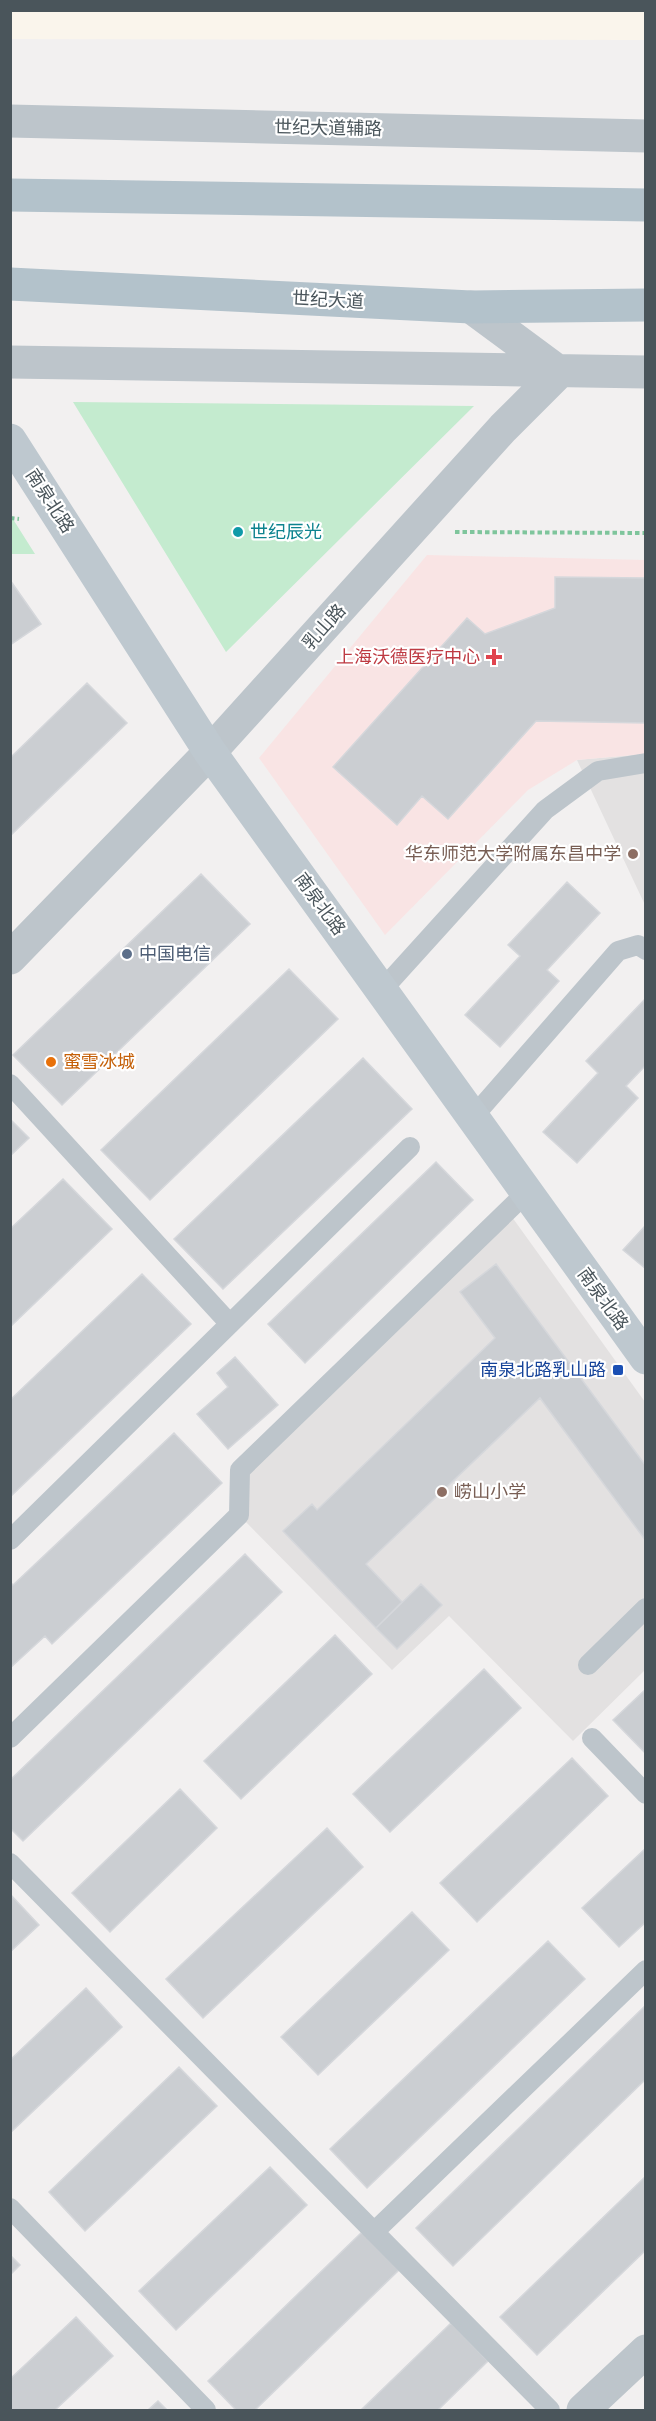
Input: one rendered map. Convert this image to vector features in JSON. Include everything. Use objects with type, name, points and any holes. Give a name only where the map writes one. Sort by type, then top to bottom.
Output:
[{"type":"main road","points":[[10,195],[645,205]]},
{"type":"main road","name":"世纪大道","points":[[10,284],[471,308],[645,305]]},
{"type":"street","name":"世纪大道辅路","points":[[10,121],[645,136]]},
{"type":"street","points":[[471,308],[559,372]]},
{"type":"street","points":[[10,362],[645,372]]},
{"type":"street","name":"乳山路","points":[[10,958],[210,752],[503,428],[559,372]]},
{"type":"street","name":"南泉北路","points":[[10,440],[210,752],[645,1358]]},
{"type":"street","points":[[583,2410],[645,2351]]},
{"type":"lane","points":[[382,990],[545,810],[598,771],[645,763]]},
{"type":"lane","points":[[472,1116],[618,951],[638,945],[645,950]]},
{"type":"lane","points":[[10,1084],[230,1324]]},
{"type":"lane","points":[[10,1540],[410,1147]]},
{"type":"lane","points":[[10,1738],[239,1515],[240,1470],[526,1192]]},
{"type":"lane","points":[[588,1665],[645,1608]]},
{"type":"lane","points":[[592,1738],[645,1794]]},
{"type":"lane","points":[[10,1863],[550,2410]]},
{"type":"lane","points":[[374,2232],[645,1970]]},
{"type":"lane","points":[[10,2208],[206,2410]]},
{"type":"path","points":[[409,532],[645,533]]},
{"type":"shaded area","points":[[11,10],[645,10],[646,40],[11,39]]},
{"type":"shaded area","name":"上海沃德医疗中心","points":[[427,555],[645,560],[645,754],[577,760],[528,790],[385,935],[259,758]]},
{"type":"shaded area","name":"华东师范大学附属东昌中学","points":[[645,754],[645,905],[577,760]]},
{"type":"shaded area","name":"崂山小学","points":[[507,1210],[645,1402],[645,1670],[573,1741],[449,1616],[392,1670],[239,1515],[240,1470]]},
{"type":"green space","points":[[73,402],[474,406],[226,652]]},
{"type":"green space","points":[[11,516],[35,554],[11,554]]},
{"type":"building","points":[[555,577],[646,578],[646,723],[536,721],[448,819],[422,796],[397,825],[333,767],[467,618],[485,634],[555,608]]},
{"type":"building","points":[[10,580],[41,624],[10,645]]},
{"type":"building","points":[[87,683],[127,723],[10,836],[10,758]]},
{"type":"building","points":[[201,874],[250,924],[62,1105],[13,1055]]},
{"type":"building","points":[[567,882],[600,913],[547,970],[559,981],[500,1047],[465,1015],[520,956],[508,945]]},
{"type":"building","points":[[289,969],[338,1019],[150,1200],[101,1150]]},
{"type":"building","points":[[645,999],[646,1065],[626,1086],[638,1098],[577,1163],[543,1132],[598,1073],[586,1061]]},
{"type":"building","points":[[363,1058],[412,1109],[223,1289],[174,1239]]},
{"type":"building","points":[[10,1119],[29,1138],[10,1156]]},
{"type":"building","points":[[436,1162],[473,1200],[305,1363],[268,1324]]},
{"type":"building","points":[[63,1179],[112,1229],[10,1327],[10,1229]]},
{"type":"building","points":[[646,1225],[646,1269],[623,1250]]},
{"type":"building","points":[[496,1264],[646,1466],[646,1541],[540,1398],[366,1564],[402,1602],[376,1628],[283,1531],[312,1504],[317,1510],[495,1338],[460,1292]]},
{"type":"building","points":[[142,1274],[191,1324],[10,1497],[10,1400]]},
{"type":"building","points":[[235,1357],[278,1405],[228,1449],[197,1414],[228,1387],[217,1373]]},
{"type":"building","points":[[174,1433],[222,1483],[52,1644],[45,1636],[10,1668],[10,1582],[13,1585]]},
{"type":"building","points":[[245,1554],[282,1592],[23,1841],[10,1828],[10,1780]]},
{"type":"building","points":[[421,1584],[442,1605],[397,1649],[376,1628]]},
{"type":"building","points":[[335,1635],[372,1674],[241,1799],[204,1761]]},
{"type":"building","points":[[484,1669],[521,1708],[390,1832],[353,1794]]},
{"type":"building","points":[[646,1689],[646,1754],[613,1720]]},
{"type":"building","points":[[572,1758],[608,1796],[477,1922],[440,1883]]},
{"type":"building","points":[[180,1789],[217,1828],[110,1932],[72,1893]]},
{"type":"building","points":[[327,1828],[363,1867],[203,2018],[166,1979]]},
{"type":"building","points":[[646,1848],[646,1922],[619,1947],[582,1908]]},
{"type":"building","points":[[10,1894],[39,1925],[10,1952]]},
{"type":"building","points":[[412,1912],[449,1950],[318,2075],[281,2037]]},
{"type":"building","points":[[548,1941],[585,1979],[367,2188],[330,2149]]},
{"type":"building","points":[[86,1988],[122,2027],[10,2133],[10,2060]]},
{"type":"building","points":[[646,2005],[646,2079],[453,2266],[416,2228]]},
{"type":"building","points":[[179,2067],[217,2106],[85,2231],[49,2192]]},
{"type":"building","points":[[270,2167],[307,2205],[176,2330],[139,2291]]},
{"type":"building","points":[[646,2176],[646,2250],[537,2355],[500,2317]]},
{"type":"building","points":[[362,2232],[399,2270],[255,2410],[236,2410],[208,2381]]},
{"type":"building","points":[[10,2255],[20,2265],[10,2275]]},
{"type":"building","points":[[76,2317],[113,2356],[55,2410],[10,2410],[10,2379]]},
{"type":"building","points":[[451,2323],[488,2361],[438,2410],[361,2410]]},
{"type":"building","points":[[158,2401],[167,2410],[148,2410]]},
{"type":"place","name":"世纪辰光","points":[[238,532]]},
{"type":"place","name":"上海沃德医疗中心","points":[[494,657]]},
{"type":"place","name":"华东师范大学附属东昌中学","points":[[633,854]]},
{"type":"place","name":"中国电信","points":[[127,954]]},
{"type":"place","name":"蜜雪冰城","points":[[51,1062]]},
{"type":"place","name":"南泉北路乳山路","points":[[618,1370]]},
{"type":"place","name":"崂山小学","points":[[442,1492]]}]
